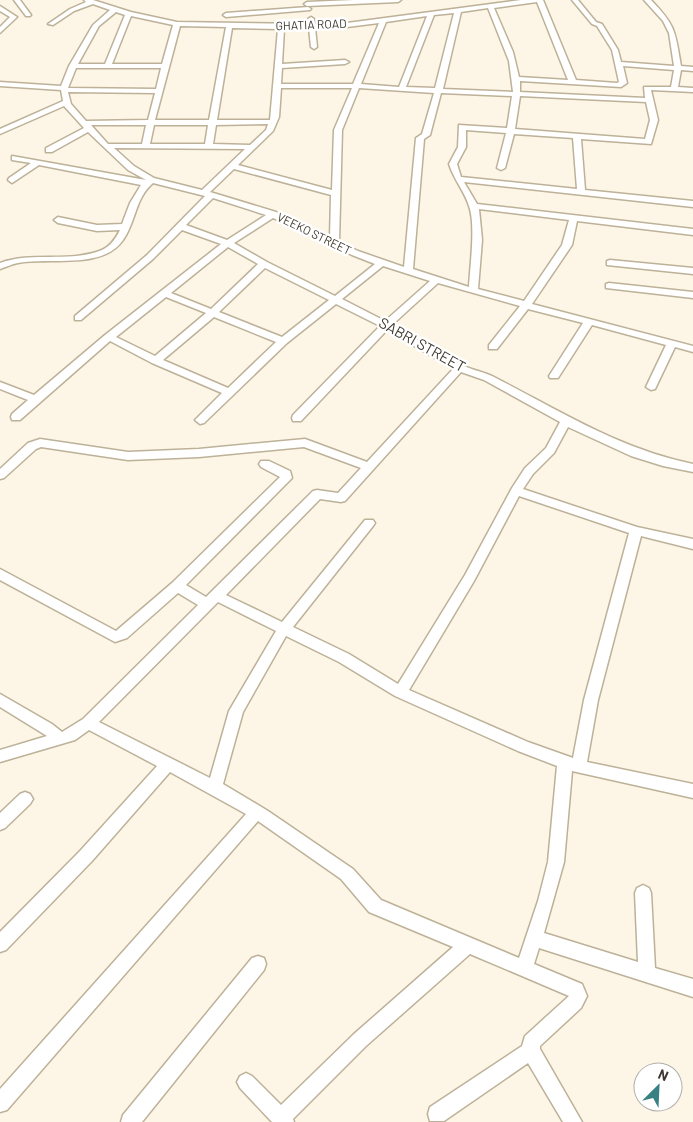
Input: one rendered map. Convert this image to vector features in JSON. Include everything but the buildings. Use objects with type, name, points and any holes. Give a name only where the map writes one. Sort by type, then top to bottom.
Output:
[{"type":"street","points":[[0,31],[14,17],[0,7],[13,0]]},
{"type":"street","points":[[17,0],[28,15]]},
{"type":"street","points":[[226,15],[307,4],[398,0]]},
{"type":"street","points":[[538,0],[573,82]]},
{"type":"street","name":"GHATIA ROAD","points":[[90,1],[129,14],[177,24],[229,27],[282,27],[383,21],[490,6],[499,2],[538,0]]},
{"type":"street","points":[[516,79],[622,85],[615,50],[600,25],[594,23],[575,0]]},
{"type":"street","points":[[647,0],[666,20],[669,27],[678,68],[674,89]]},
{"type":"street","points":[[51,24],[90,1]]},
{"type":"street","points":[[307,4],[313,26],[314,47]]},
{"type":"street","points":[[490,6],[505,41],[516,79],[516,94],[510,131],[501,168]]},
{"type":"street","points":[[0,132],[66,102],[65,89],[73,66],[96,25],[114,10]]},
{"type":"street","points":[[408,270],[420,138],[426,135],[450,49],[458,11]]},
{"type":"street","points":[[402,89],[432,13]]},
{"type":"street","points":[[108,66],[129,14]]},
{"type":"street","points":[[334,243],[338,130],[383,21]]},
{"type":"street","points":[[146,146],[164,66],[177,24]]},
{"type":"street","points":[[208,148],[229,27]]},
{"type":"street","points":[[78,318],[150,257],[182,227],[233,166],[269,131],[275,117],[282,27]]},
{"type":"street","points":[[280,66],[345,62]]},
{"type":"street","points":[[619,64],[693,68]]},
{"type":"street","points":[[73,66],[164,66]]},
{"type":"street","points":[[0,84],[65,89],[158,90]]},
{"type":"street","points":[[278,86],[356,86],[649,100]]},
{"type":"street","points":[[473,291],[477,240],[474,206],[458,178],[453,164],[462,147],[462,127],[648,142],[654,120],[647,89],[693,91]]},
{"type":"street","name":"VEEKO STREET","points":[[66,102],[106,146],[148,182],[207,195],[273,214],[382,263],[473,291],[693,349]]},
{"type":"street","points":[[49,150],[86,126],[151,122],[273,122]]},
{"type":"street","points":[[577,136],[581,191]]},
{"type":"street","points":[[106,146],[253,147]]},
{"type":"street","points":[[0,266],[18,260],[98,254],[113,248],[120,239],[132,206],[148,182],[15,158]]},
{"type":"street","points":[[12,180],[38,162]]},
{"type":"street","points":[[233,166],[336,194]]},
{"type":"street","points":[[458,178],[693,204]]},
{"type":"street","points":[[474,206],[693,232]]},
{"type":"street","points":[[16,416],[164,293],[228,243],[273,214]]},
{"type":"street","points":[[493,347],[526,305],[567,244],[574,217]]},
{"type":"street","points":[[58,220],[97,228],[124,227]]},
{"type":"street","name":"SABRI STREET","points":[[182,227],[228,243],[264,264],[386,325],[459,368],[488,378],[566,421],[634,453],[663,462],[693,468]]},
{"type":"street","points":[[200,420],[283,341],[382,263]]},
{"type":"street","points":[[610,263],[693,271]]},
{"type":"street","points":[[156,361],[212,313],[264,264]]},
{"type":"street","points":[[297,418],[386,325],[438,280]]},
{"type":"street","points":[[609,286],[693,295]]},
{"type":"street","points":[[164,293],[283,341]]},
{"type":"street","points":[[554,376],[589,322]]},
{"type":"street","points":[[109,337],[156,361],[229,392]]},
{"type":"street","points":[[651,387],[672,344]]},
{"type":"street","points":[[0,756],[70,736],[88,723],[317,494],[341,498],[459,368]]},
{"type":"street","points":[[0,385],[36,399]]},
{"type":"street","points":[[400,692],[470,578],[528,471],[550,450],[566,421]]},
{"type":"street","points":[[0,475],[32,446],[40,443],[128,456],[199,453],[305,443],[369,467]]},
{"type":"street","points":[[0,574],[115,637],[122,634],[177,586],[286,478],[286,474],[283,471],[265,464]]},
{"type":"street","points":[[516,491],[636,531],[693,544]]},
{"type":"street","points":[[214,788],[236,711],[283,630],[369,523]]},
{"type":"street","points":[[524,968],[556,862],[572,764],[636,531]]},
{"type":"street","points":[[177,586],[283,630],[344,658],[400,692],[522,747],[572,764],[693,791]]},
{"type":"street","points":[[0,700],[48,728],[60,739]]},
{"type":"street","points":[[88,723],[214,788],[256,813],[347,874],[374,906],[576,990],[578,996],[575,1002],[530,1042],[531,1051],[573,1122]]},
{"type":"street","points":[[0,944],[86,856],[168,764]]},
{"type":"street","points":[[0,822],[25,799]]},
{"type":"street","points":[[0,1103],[256,813]]},
{"type":"street","points":[[643,893],[647,974]]},
{"type":"street","points":[[533,938],[693,988]]},
{"type":"street","points":[[246,1082],[283,1120],[360,1040],[468,945]]},
{"type":"street","points":[[130,1122],[258,964]]},
{"type":"street","points":[[437,1114],[531,1051]]}]
